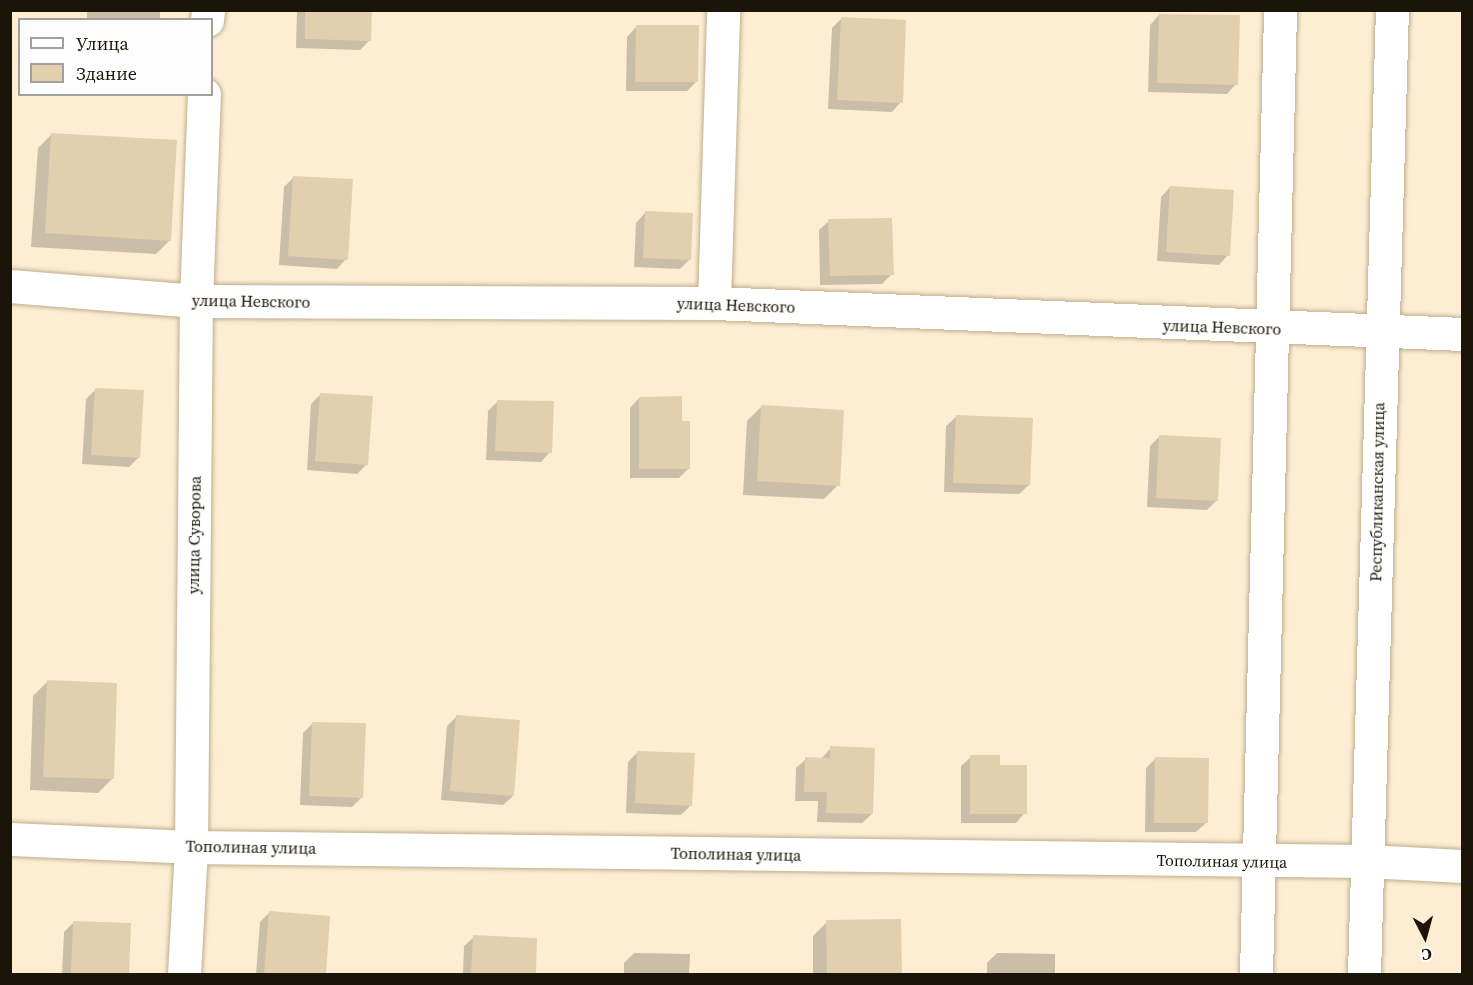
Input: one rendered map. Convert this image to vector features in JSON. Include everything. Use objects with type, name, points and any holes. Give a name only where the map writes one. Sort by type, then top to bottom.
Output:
[{"type":"street","points":[[714,303],[723,10]]},
{"type":"street","points":[[1256,975],[1280,10]]},
{"type":"street","name":"Республиканская улица","points":[[1364,975],[1392,10]]},
{"type":"street","name":"улица Суворова","points":[[184,975],[191,846],[196,301],[204,96]]},
{"type":"street","name":"улица Невского","points":[[10,286],[196,301],[714,303],[1271,329],[1462,334]]},
{"type":"street","name":"Тополиная улица","points":[[10,839],[191,846],[1260,862],[1367,861],[1462,866]]},
{"type":"building","points":[[305,10],[372,10],[371,41],[305,39]]},
{"type":"building","points":[[1159,14],[1240,15],[1238,85],[1157,83]]},
{"type":"building","points":[[841,17],[906,20],[903,103],[837,100]]},
{"type":"building","points":[[636,25],[699,25],[698,82],[635,82]]},
{"type":"building","points":[[51,133],[177,140],[171,241],[45,233]]},
{"type":"building","points":[[293,176],[353,179],[348,260],[288,256]]},
{"type":"building","points":[[1170,186],[1234,190],[1230,256],[1166,252]]},
{"type":"building","points":[[645,211],[693,213],[691,260],[643,258]]},
{"type":"building","points":[[892,218],[894,275],[830,276],[828,219]]},
{"type":"building","points":[[95,388],[144,390],[140,458],[91,455]]},
{"type":"building","points":[[320,393],[373,396],[368,465],[315,461]]},
{"type":"building","points":[[682,396],[682,421],[690,421],[690,469],[639,469],[639,397]]},
{"type":"building","points":[[497,400],[554,401],[552,453],[495,451]]},
{"type":"building","points":[[761,405],[844,410],[840,486],[757,481]]},
{"type":"building","points":[[956,415],[1033,418],[1030,485],[953,483]]},
{"type":"building","points":[[1159,435],[1221,438],[1218,501],[1156,498]]},
{"type":"building","points":[[47,680],[117,683],[114,779],[43,777]]},
{"type":"building","points":[[456,715],[520,720],[514,796],[450,791]]},
{"type":"building","points":[[312,722],[366,723],[363,798],[309,796]]},
{"type":"building","points":[[830,746],[875,748],[873,814],[826,813],[827,792],[804,792],[805,757],[830,758]]},
{"type":"building","points":[[637,751],[695,753],[692,806],[635,803]]},
{"type":"building","points":[[970,755],[1000,755],[1000,765],[1027,765],[1027,814],[970,814]]},
{"type":"building","points":[[1155,757],[1209,758],[1208,823],[1154,823]]},
{"type":"building","points":[[269,911],[330,916],[326,975],[264,975]]},
{"type":"building","points":[[901,919],[902,975],[827,975],[826,920]]},
{"type":"building","points":[[73,921],[131,923],[129,975],[71,975]]},
{"type":"building","points":[[473,935],[537,938],[536,975],[471,975]]}]
